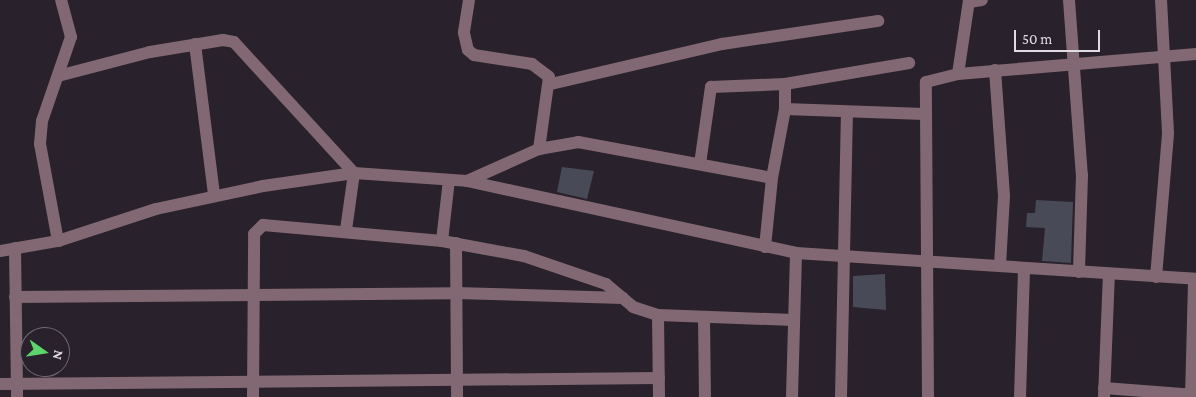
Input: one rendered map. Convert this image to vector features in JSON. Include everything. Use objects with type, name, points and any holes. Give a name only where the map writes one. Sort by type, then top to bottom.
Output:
[{"type":"street","points":[[58,241],[40,144],[42,121],[71,37],[61,0]]},
{"type":"street","points":[[469,0],[464,33],[468,50],[474,55],[532,64],[543,70],[551,84],[539,149]]},
{"type":"street","points":[[958,74],[969,1],[982,0]]},
{"type":"street","points":[[1069,0],[1082,175],[1079,272]]},
{"type":"street","points":[[1156,276],[1168,133],[1166,56],[1161,0]]},
{"type":"street","points":[[551,84],[722,44],[878,21]]},
{"type":"street","points":[[58,76],[195,44],[224,40],[246,51],[354,173],[346,230]]},
{"type":"street","points":[[195,44],[214,196]]},
{"type":"street","points":[[928,397],[924,114],[926,82],[958,74],[995,70],[1196,54]]},
{"type":"street","points":[[700,164],[711,87],[785,84],[910,63]]},
{"type":"street","points":[[995,70],[1004,196],[1000,266]]},
{"type":"street","points":[[765,247],[772,178],[785,109],[785,84]]},
{"type":"street","points":[[785,109],[924,114]]},
{"type":"street","points":[[841,397],[847,112]]},
{"type":"street","points":[[467,181],[539,149],[578,142],[772,178]]},
{"type":"street","points":[[0,251],[58,241],[156,209],[214,196],[354,173],[467,181],[796,253],[1195,279],[1193,396],[1104,392],[1109,274]]},
{"type":"street","points":[[442,241],[449,180]]},
{"type":"street","points":[[253,397],[254,234],[258,227],[346,230],[456,243],[524,256],[580,273],[606,284],[639,310],[658,316],[793,320]]},
{"type":"street","points":[[456,243],[457,397]]},
{"type":"street","points":[[15,248],[17,391]]},
{"type":"street","points":[[792,397],[796,253]]},
{"type":"street","points":[[1020,397],[1024,268]]},
{"type":"street","points":[[15,297],[456,293],[623,298]]},
{"type":"street","points":[[658,316],[659,397]]},
{"type":"street","points":[[704,318],[705,397]]},
{"type":"street","points":[[0,384],[17,391],[253,381],[659,378]]},
{"type":"building","points":[[562,167],[594,171],[587,199],[557,192]]},
{"type":"building","points":[[1036,200],[1073,202],[1071,263],[1042,261],[1045,228],[1026,227],[1027,213],[1035,213]]},
{"type":"building","points":[[885,274],[886,310],[853,307],[853,276]]}]
